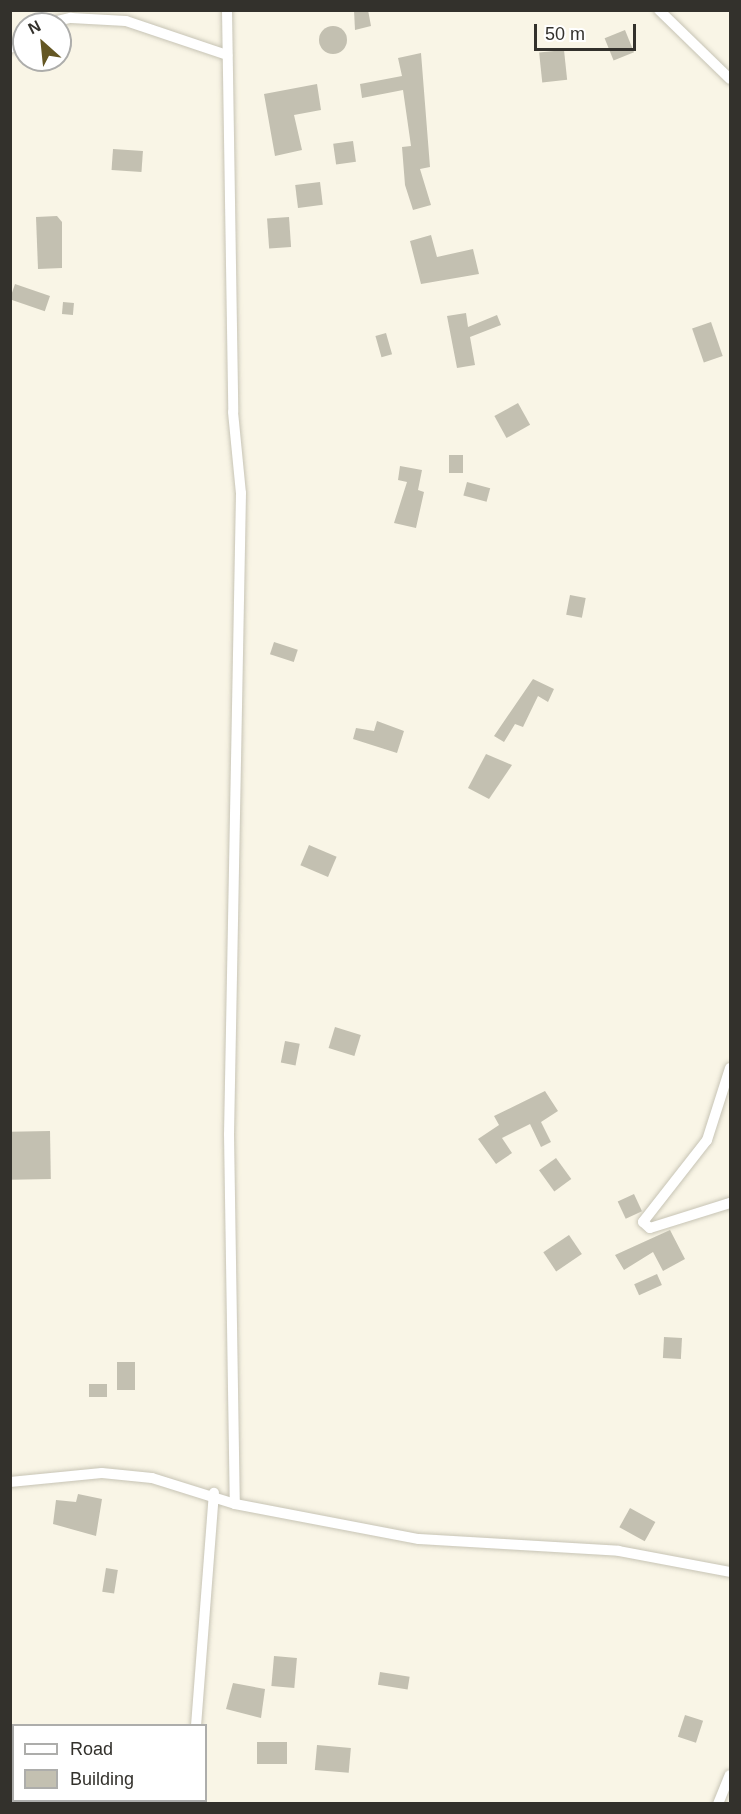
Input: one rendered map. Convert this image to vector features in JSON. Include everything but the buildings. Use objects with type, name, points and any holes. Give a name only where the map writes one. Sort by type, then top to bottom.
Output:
[{"type":"street","points":[[227,10],[233,412],[241,494],[229,1134],[235,1504]]},
{"type":"street","points":[[659,10],[730,79]]},
{"type":"street","points":[[72,16],[126,21],[227,55]]},
{"type":"street","points":[[730,1068],[707,1140],[643,1222],[650,1228],[730,1203]]},
{"type":"street","points":[[10,1482],[102,1473],[214,1493],[235,1504],[419,1539],[619,1551],[730,1572]]},
{"type":"street","points":[[196,1724],[214,1493]]},
{"type":"street","points":[[718,1803],[730,1775]]}]
